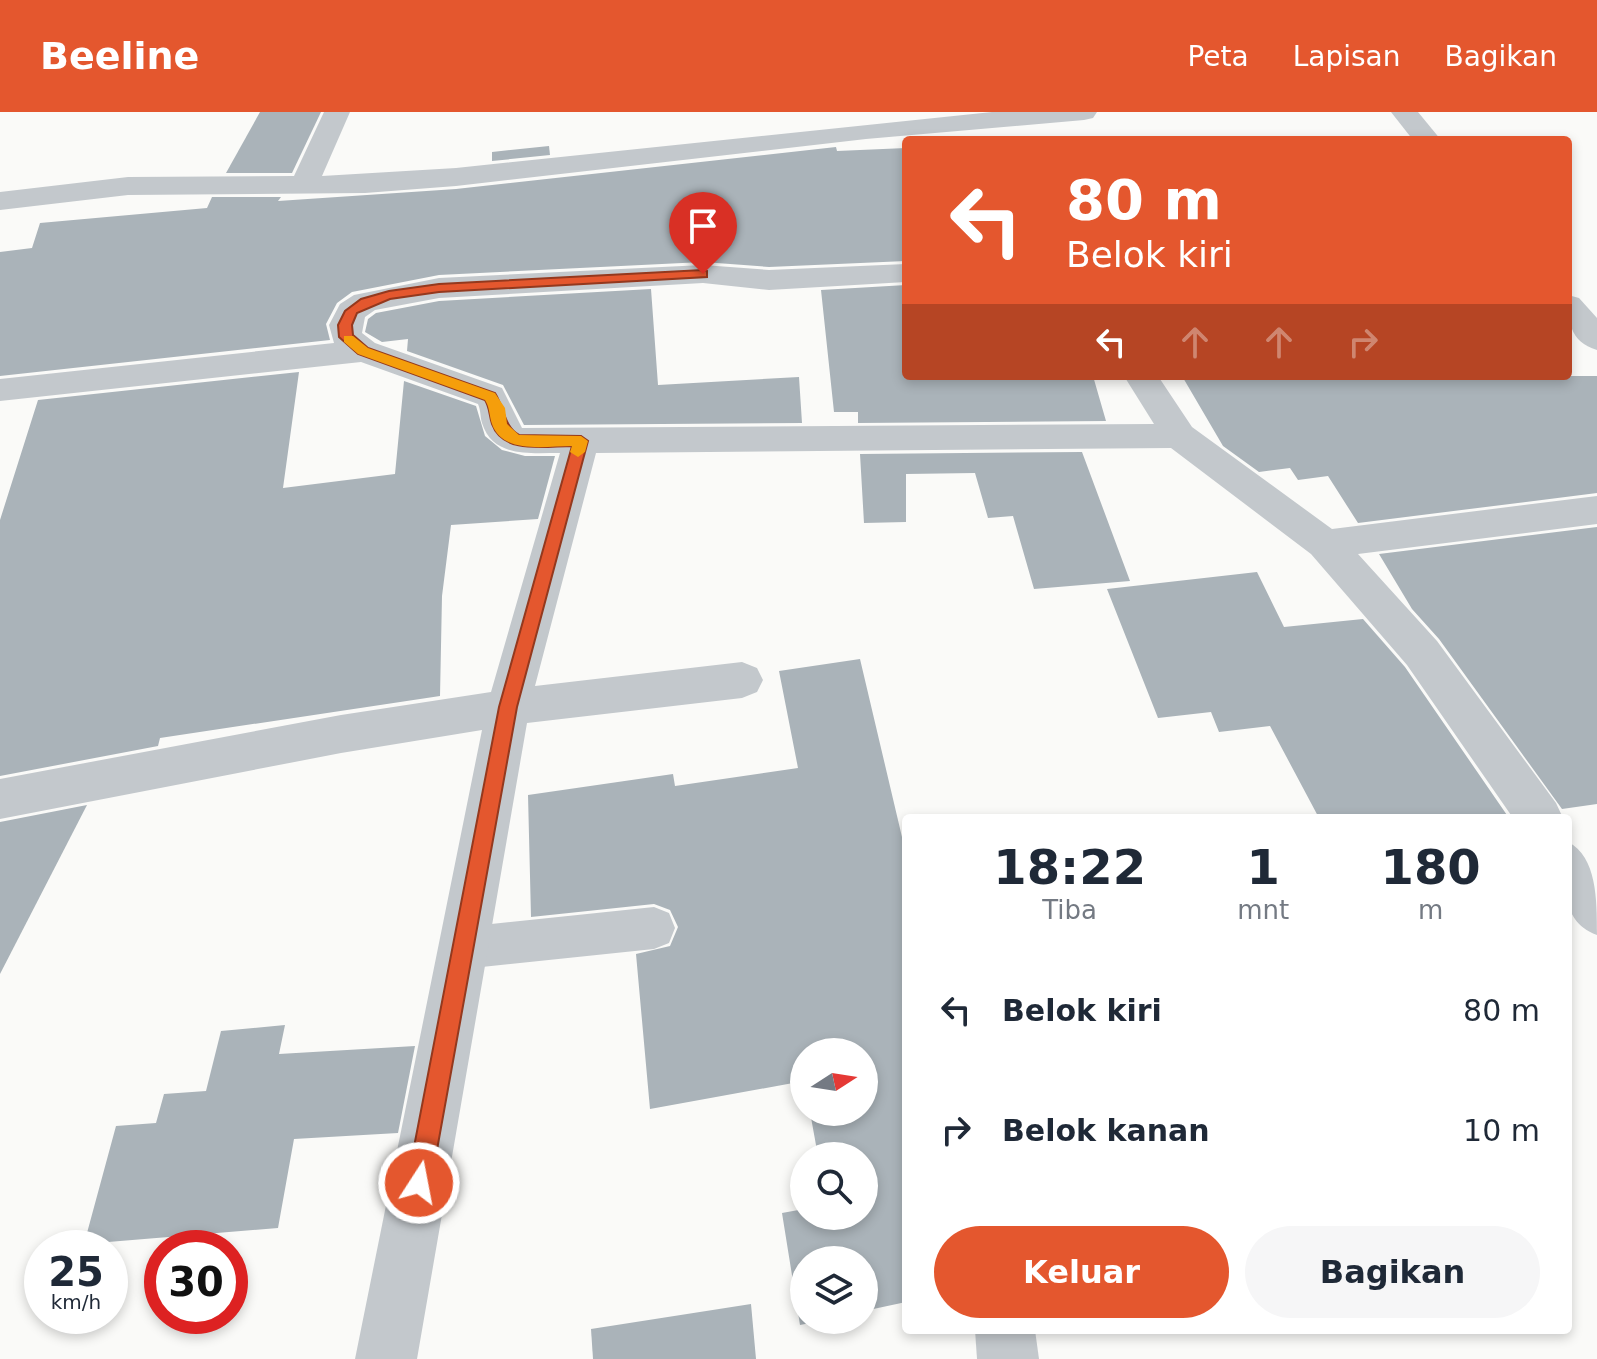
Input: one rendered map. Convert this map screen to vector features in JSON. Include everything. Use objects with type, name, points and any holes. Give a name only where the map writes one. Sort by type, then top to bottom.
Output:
[{"type":"street","points":[[304,185],[337,112]]},
{"type":"street","points":[[1404,112],[1424,136]]},
{"type":"street","points":[[0,201],[128,186],[196,182],[304,185],[456,177],[866,131],[1067,122]]},
{"type":"street","points":[[902,273],[769,280],[703,274],[401,293],[365,302],[351,311],[345,325],[346,337],[363,351],[490,396],[498,408],[500,424],[507,435],[516,440],[1179,436]]},
{"type":"street","points":[[1572,310],[1597,339]]},
{"type":"street","points":[[0,390],[363,351]]},
{"type":"street","points":[[1144,380],[1179,436],[1325,544],[1422,653],[1537,814]]},
{"type":"street","points":[[386,1359],[508,707],[581,441]]},
{"type":"street","points":[[1325,544],[1597,510]]},
{"type":"street","points":[[0,799],[341,734],[508,707],[742,680]]},
{"type":"street","points":[[1572,871],[1597,912]]},
{"type":"street","points":[[1005,1334],[1008,1359]]},
{"type":"lane","points":[[463,948],[654,928]]},
{"type":"building","points":[[260,112],[321,112],[292,173],[226,173]]},
{"type":"building","points":[[549,146],[550,155],[492,161],[492,152]]},
{"type":"building","points":[[836,147],[837,151],[902,148],[902,261],[769,267],[703,262],[439,275],[352,292],[337,303],[326,324],[330,340],[0,376],[0,252],[32,248],[40,223],[207,208],[212,197],[281,197],[278,201],[456,189]]},
{"type":"building","points":[[902,285],[902,380],[1094,380],[1106,421],[858,423],[858,412],[834,412],[821,290]]},
{"type":"building","points":[[651,289],[658,385],[799,377],[802,423],[524,425],[503,385],[407,351],[408,339],[382,342],[365,332],[368,319],[376,313],[439,301]]},
{"type":"building","points":[[299,372],[283,488],[395,474],[404,381],[476,406],[485,436],[502,450],[525,456],[555,456],[538,519],[451,525],[442,596],[440,696],[160,738],[158,746],[0,776],[0,520],[38,400]]},
{"type":"building","points":[[1572,376],[1597,376],[1597,493],[1358,523],[1328,476],[1298,480],[1290,468],[1259,472],[1223,446],[1184,380],[1572,380]]},
{"type":"building","points":[[1082,452],[1130,581],[1034,589],[1013,516],[988,518],[975,473],[906,474],[906,522],[864,523],[860,454]]},
{"type":"building","points":[[1597,527],[1597,804],[1562,809],[1439,639],[1412,609],[1379,554]]},
{"type":"building","points":[[1257,572],[1284,627],[1363,619],[1405,667],[1506,814],[1317,814],[1270,726],[1219,732],[1211,712],[1158,718],[1107,589]]},
{"type":"building","points":[[860,659],[902,837],[902,1303],[878,1308],[878,1246],[790,1246],[790,1263],[782,1213],[790,1212],[790,1230],[878,1230],[878,1142],[815,1142],[813,1126],[878,1126],[878,1038],[790,1038],[790,1084],[650,1109],[636,954],[670,946],[678,927],[670,910],[654,904],[531,917],[528,795],[673,774],[675,786],[798,768],[779,671]]},
{"type":"building","points":[[87,805],[0,974],[0,822]]},
{"type":"building","points":[[285,1025],[279,1054],[415,1046],[398,1133],[294,1139],[278,1228],[144,1230],[144,1239],[128,1240],[128,1230],[88,1230],[116,1126],[156,1123],[164,1094],[206,1091],[221,1031]]},
{"type":"building","points":[[751,1304],[756,1359],[593,1359],[591,1329]]},
{"type":"slow traffic","points":[[348,339],[363,351],[490,396],[498,408],[500,424],[507,435],[516,440],[581,441],[578,452]]},
{"type":"route","points":[[419,1183],[508,707],[581,441],[516,440],[507,435],[500,424],[498,408],[490,396],[363,351],[346,337],[345,325],[351,311],[365,302],[389,295],[439,288],[703,274]]}]
